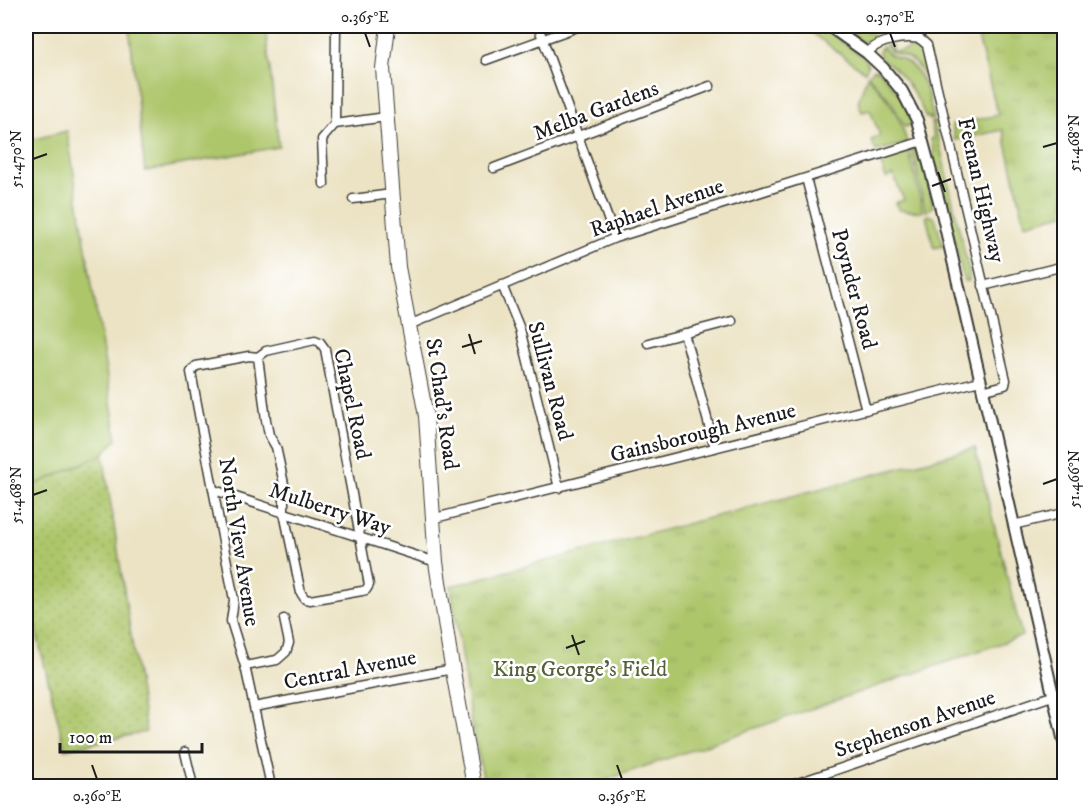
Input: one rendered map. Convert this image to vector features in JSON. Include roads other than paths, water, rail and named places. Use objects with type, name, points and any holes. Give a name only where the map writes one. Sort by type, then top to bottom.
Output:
[{"type":"main road","name":"St Chad's Road","points":[[388,26],[383,68],[398,267],[426,416],[435,518],[436,562],[474,786]]},
{"type":"street","points":[[324,184],[322,139],[335,124],[336,26]]},
{"type":"street","points":[[538,26],[615,238]]},
{"type":"street","points":[[486,60],[580,26]]},
{"type":"street","name":"Feenan Highway","points":[[828,26],[867,53],[891,76],[916,117],[951,253],[1065,742]]},
{"type":"street","name":"Feenan Highway","points":[[867,53],[879,44],[907,38],[920,39],[927,45],[1006,383],[1003,386],[981,386]]},
{"type":"street","name":"Melba Gardens","points":[[494,168],[710,87]]},
{"type":"street","points":[[335,124],[386,117]]},
{"type":"street","name":"Raphael Avenue","points":[[409,325],[615,238],[923,141]]},
{"type":"street","name":"Poynder Road","points":[[806,178],[866,410]]},
{"type":"street","points":[[353,199],[392,194]]},
{"type":"street","points":[[983,286],[1065,266]]},
{"type":"street","name":"Sullivan Road","points":[[502,285],[520,329],[559,488]]},
{"type":"street","points":[[648,343],[732,321]]},
{"type":"street","points":[[684,333],[715,448]]},
{"type":"street","name":"Chapel Road","points":[[258,357],[266,351],[315,340],[323,345],[369,581],[368,588],[362,591],[305,599],[301,593],[284,513]]},
{"type":"street","name":"North View Avenue","points":[[258,357],[249,356],[196,366],[192,369],[234,600],[231,621],[245,666],[271,786]]},
{"type":"street","points":[[258,357],[268,431],[276,447],[284,484],[284,513]]},
{"type":"street","name":"Gainsborough Avenue","points":[[435,518],[866,410],[981,386]]},
{"type":"street","name":"Mulberry Way","points":[[214,490],[436,562]]},
{"type":"street","points":[[1013,525],[1065,513]]},
{"type":"street","points":[[245,666],[277,660],[286,652],[289,643],[284,619]]},
{"type":"street","name":"Central Avenue","points":[[254,707],[453,669]]},
{"type":"street","name":"Stephenson Avenue","points":[[789,786],[1065,692]]},
{"type":"street","points":[[185,752],[193,786]]},
{"type":"park label","name":"King George's Field","points":[[580,669]]}]
